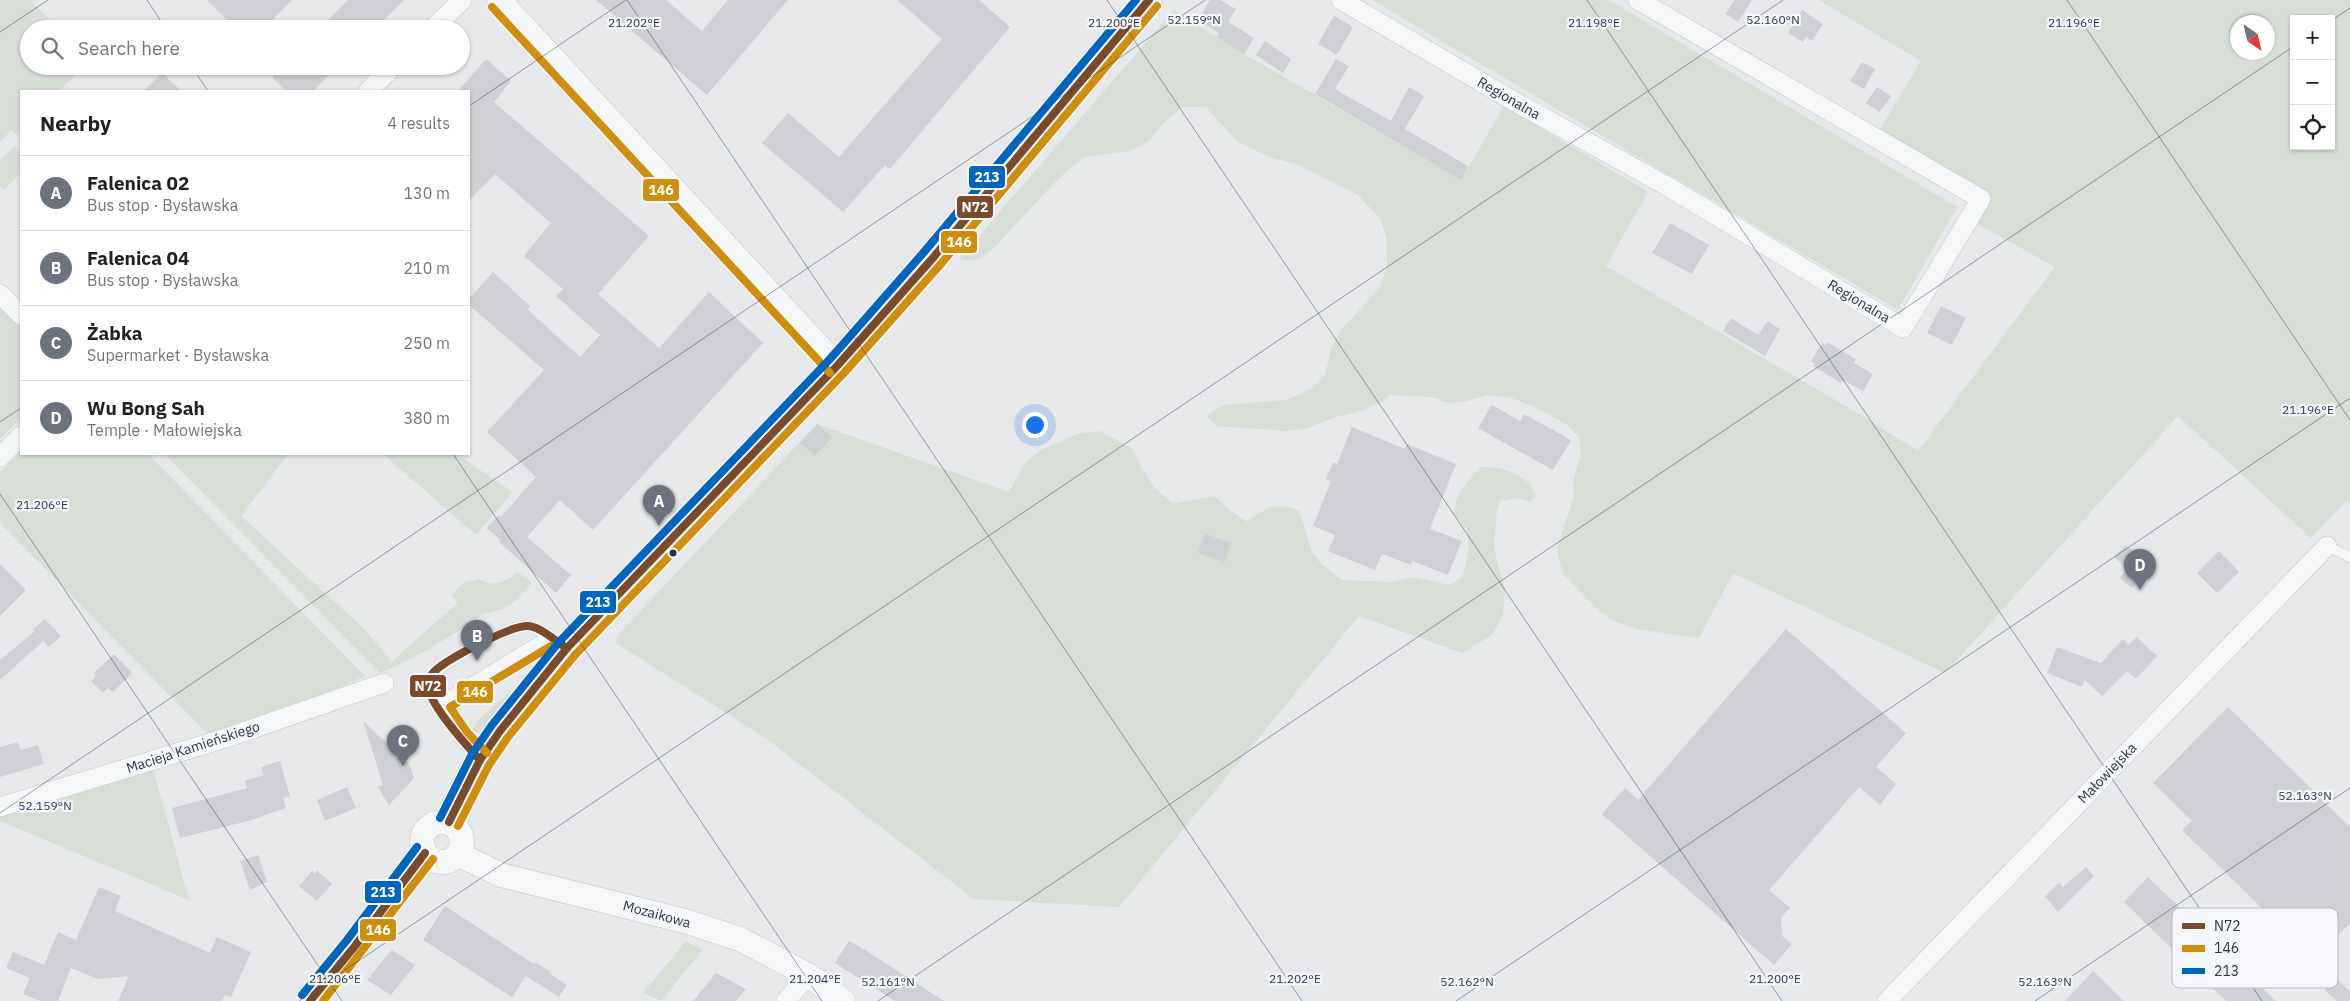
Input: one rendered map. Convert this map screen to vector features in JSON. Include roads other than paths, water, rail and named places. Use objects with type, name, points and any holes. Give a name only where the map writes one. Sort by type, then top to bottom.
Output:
[{"type":"street","points":[[441,20],[462,0]]},
{"type":"street","points":[[499,0],[837,366]]},
{"type":"street","points":[[449,822],[480,760],[500,731],[567,648],[837,366],[932,260],[1150,0]]},
{"type":"street","name":"Regionalna","points":[[1341,0],[1512,100],[1665,185],[1903,328],[1981,199],[1638,0]]},
{"type":"street","points":[[369,90],[385,75]]},
{"type":"street","points":[[0,294],[20,314]]},
{"type":"street","points":[[0,457],[20,437]]},
{"type":"street","name":"Małowiejska","points":[[1887,1001],[2326,546]]},
{"type":"street","name":"Macieja Kamieńskiego","points":[[0,807],[229,737],[384,684]]},
{"type":"street","points":[[439,822],[449,822],[458,829],[461,835],[461,848],[452,860],[437,862],[424,853],[421,840],[427,828],[439,822]]},
{"type":"street","points":[[310,1001],[355,946],[424,853]]},
{"type":"street","name":"Mozaikowa","points":[[458,854],[501,875],[685,920],[740,938],[808,975],[843,1001]]},
{"type":"street","points":[[786,1001],[808,975]]},
{"type":"lane","points":[[2326,546],[2350,557]]},
{"type":"lane","points":[[480,760],[458,738],[429,693],[428,683],[432,674],[506,630],[530,626],[567,648]]},
{"type":"lane","points":[[436,704],[546,637]]},
{"type":"place","name":"Falenica 02","points":[[659,526]]},
{"type":"place","name":"Wu Bong Sah","points":[[2140,590]]},
{"type":"place","name":"Falenica 04","points":[[477,661]]},
{"type":"place","name":"Żabka","points":[[403,766]]}]
